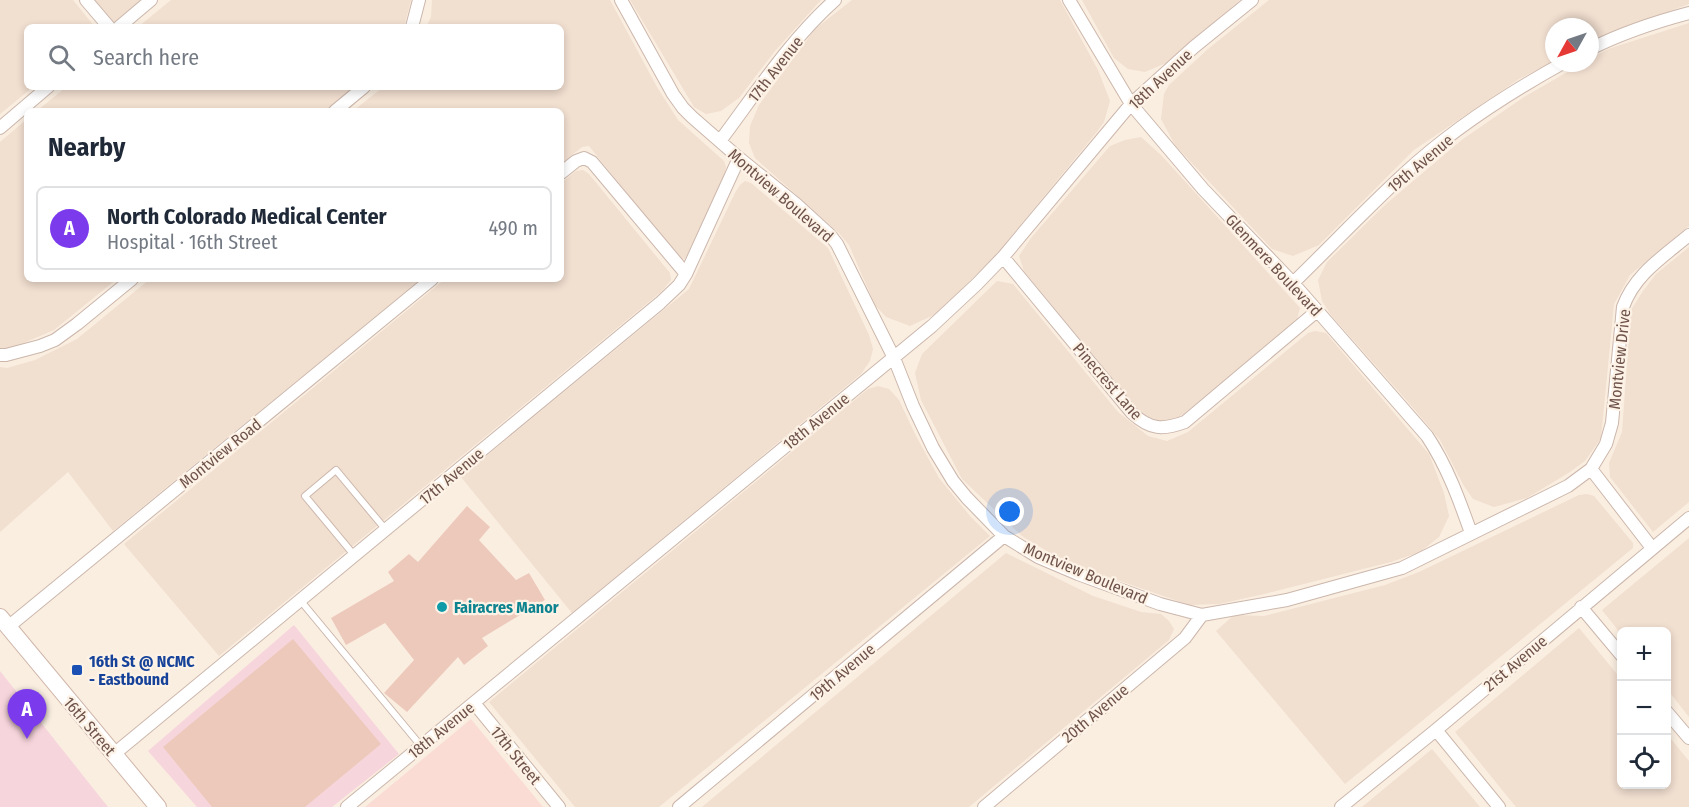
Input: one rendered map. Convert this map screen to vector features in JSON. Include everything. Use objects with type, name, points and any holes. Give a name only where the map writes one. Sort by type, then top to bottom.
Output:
[{"type":"main road","name":"16th Street","points":[[4,622],[158,807]]},
{"type":"street","points":[[86,0],[106,24]]},
{"type":"street","points":[[123,24],[152,0]]},
{"type":"street","points":[[413,24],[419,0]]},
{"type":"street","name":"Montview Boulevard","points":[[621,0],[683,108],[739,159],[796,204],[830,235],[842,252],[894,357],[918,417],[948,473],[967,498],[1004,536],[1038,557],[1160,604],[1202,615],[1287,600],[1402,568],[1568,486],[1591,469]]},
{"type":"street","name":"17th Avenue","points":[[720,141],[789,49],[824,9],[835,0]]},
{"type":"street","name":"Glenmere Boulevard","points":[[1069,0],[1131,104],[1203,189],[1293,283],[1427,436],[1452,482],[1471,533]]},
{"type":"street","name":"18th Avenue","points":[[347,807],[932,326],[1003,257],[1131,104],[1194,47],[1252,0]]},
{"type":"street","points":[[1599,44],[1655,22],[1689,13]]},
{"type":"street","name":"19th Avenue","points":[[1293,283],[1405,173],[1495,104],[1548,72]]},
{"type":"street","points":[[0,128],[44,90]]},
{"type":"street","points":[[339,108],[360,90]]},
{"type":"street","points":[[564,171],[584,158],[592,162],[686,274]]},
{"type":"street","name":"17th Avenue","points":[[114,754],[660,303],[686,274],[739,159]]},
{"type":"street","name":"Montview Drive","points":[[1591,469],[1606,444],[1612,423],[1623,307],[1628,292],[1641,275],[1689,235]]},
{"type":"street","name":"Pinecrest Lane","points":[[1003,257],[1132,413],[1146,424],[1156,428],[1185,422],[1317,311]]},
{"type":"street","points":[[0,354],[6,355],[55,340],[128,282]]},
{"type":"street","name":"Montview Road","points":[[4,622],[428,282]]},
{"type":"street","points":[[1591,469],[1652,548]]},
{"type":"street","name":"21st Avenue","points":[[1341,807],[1689,518]]},
{"type":"street","name":"19th Avenue","points":[[679,807],[1004,536]]},
{"type":"street","points":[[1581,607],[1617,650]]},
{"type":"street","name":"20th Avenue","points":[[984,807],[1185,638],[1202,615]]},
{"type":"street","name":"17th Street","points":[[474,704],[559,807]]},
{"type":"street","points":[[1671,717],[1689,738]]},
{"type":"street","points":[[1436,730],[1499,807]]},
{"type":"lane","points":[[355,556],[305,496],[336,470],[386,530]]},
{"type":"lane","points":[[300,600],[421,746]]},
{"type":"shaded area","points":[[0,0],[73,0],[93,24],[24,24],[24,90],[29,90],[0,114]]},
{"type":"shaded area","points":[[94,0],[142,0],[113,23]]},
{"type":"shaded area","points":[[171,0],[411,0],[405,24],[142,24]]},
{"type":"shaded area","points":[[432,0],[610,0],[657,87],[678,120],[724,161],[726,167],[724,177],[685,259],[680,259],[589,146],[582,147],[564,162],[564,108],[357,108],[379,90],[564,90],[564,24],[428,24],[431,17]]},
{"type":"shaded area","points":[[630,0],[821,0],[775,51],[739,98],[721,111],[706,114],[694,107]]},
{"type":"shaded area","points":[[852,0],[1060,0],[1098,70],[1110,101],[1104,122],[1096,133],[994,257],[938,313],[910,326],[886,317],[875,305],[849,245],[839,233],[755,158],[749,143],[750,126],[759,105],[815,29]]},
{"type":"shaded area","points":[[1082,0],[1240,0],[1166,63],[1145,72],[1128,69],[1114,58]]},
{"type":"shaded area","points":[[1269,0],[1689,0],[1689,4],[1599,38],[1599,18],[1545,18],[1545,66],[1519,79],[1414,150],[1319,245],[1293,256],[1272,249],[1175,145],[1161,119],[1164,94],[1169,85],[1208,49]]},
{"type":"shaded area","points":[[1689,23],[1689,226],[1630,275],[1614,304],[1601,438],[1585,461],[1570,472],[1527,498],[1494,507],[1473,499],[1440,440],[1331,315],[1322,301],[1318,280],[1327,262],[1386,204],[1463,139],[1524,97],[1567,72],[1599,72],[1599,54]]},
{"type":"shaded area","points":[[62,90],[350,90],[329,108],[41,108]]},
{"type":"shaded area","points":[[24,122],[24,282],[113,282],[54,330],[12,348],[0,348],[0,142]]},
{"type":"shaded area","points":[[1141,137],[1161,155],[1300,308],[1296,323],[1176,420],[1161,422],[1142,414],[1024,271],[1019,256],[1031,238],[1110,146]]},
{"type":"shaded area","points":[[583,170],[589,174],[670,273],[671,280],[662,291],[219,656],[124,544],[441,282],[564,282],[564,181],[576,171]]},
{"type":"shaded area","points":[[745,181],[751,183],[828,248],[869,335],[873,349],[870,361],[861,374],[572,613],[461,477],[689,289],[735,193]]},
{"type":"shaded area","points":[[1689,247],[1689,502],[1653,532],[1610,477],[1609,463],[1622,432],[1631,310],[1656,274]]},
{"type":"shaded area","points":[[997,281],[1013,284],[1118,412],[1148,436],[1167,441],[1188,432],[1308,333],[1315,331],[1326,333],[1429,454],[1444,493],[1449,516],[1439,537],[1420,552],[1391,562],[1219,604],[1189,605],[1063,561],[1022,536],[962,479],[921,400],[915,373],[922,354]]},
{"type":"shaded area","points":[[146,282],[417,282],[113,531],[68,472],[0,532],[0,367],[7,368],[35,360],[77,339]]},
{"type":"shaded area","points":[[878,386],[889,389],[899,400],[939,478],[970,516],[990,536],[659,807],[575,807],[489,702],[868,389]]},
{"type":"shaded area","points":[[1579,495],[1594,496],[1633,543],[1633,548],[1345,784],[1216,631],[1234,615],[1264,616],[1385,585],[1419,572]]},
{"type":"shaded area","points":[[1689,538],[1689,717],[1671,694],[1671,627],[1617,627],[1617,629],[1602,610]]},
{"type":"shaded area","points":[[1006,553],[1093,596],[1141,612],[1161,614],[1174,629],[1169,640],[969,807],[702,807]]},
{"type":"shaded area","points":[[294,625],[399,754],[332,807],[197,807],[148,751]]},
{"type":"shaded area","points":[[1579,628],[1617,674],[1617,789],[1671,789],[1671,739],[1689,761],[1689,807],[1516,807],[1455,732]]},
{"type":"shaded area","points":[[0,671],[108,807],[0,807]]},
{"type":"shaded area","points":[[471,719],[543,807],[365,807]]},
{"type":"shaded area","points":[[1432,749],[1480,807],[1362,807]]},
{"type":"building","name":"Fairacres Manor","points":[[467,506],[490,527],[479,540],[516,580],[529,573],[545,600],[482,638],[488,646],[464,665],[458,657],[407,712],[384,693],[414,660],[385,623],[346,645],[331,618],[394,581],[388,572],[409,554],[418,562]]},
{"type":"building","points":[[293,639],[381,744],[305,807],[212,807],[163,747]]},
{"type":"place","name":"Fairacres Manor","points":[[442,607]]},
{"type":"place","name":"16th St @ NCMC - Eastbound","points":[[77,670]]},
{"type":"place","name":"North Colorado Medical Center","points":[[27,739]]}]
